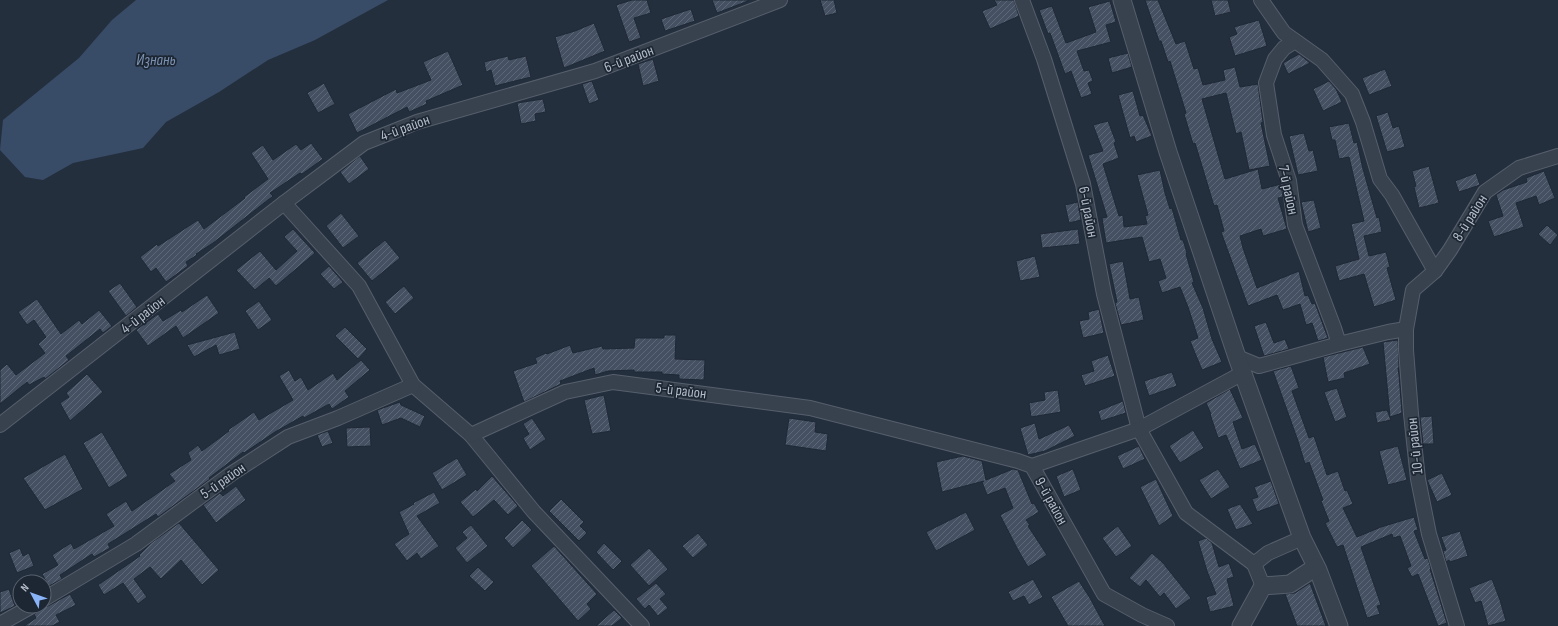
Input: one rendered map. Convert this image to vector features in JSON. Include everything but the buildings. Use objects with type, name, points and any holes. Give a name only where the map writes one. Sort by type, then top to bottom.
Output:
[{"type":"street","name":"6-й район","points":[[474,106],[595,71],[780,0]]},
{"type":"street","name":"6-й район","points":[[1022,0],[1044,59],[1083,184],[1104,294],[1139,429],[1186,512],[1254,564]]},
{"type":"street","points":[[1122,0],[1168,152],[1237,357],[1302,538],[1316,567],[1339,626]]},
{"type":"street","points":[[1261,0],[1284,33],[1322,60],[1352,94],[1363,122],[1380,179],[1395,201],[1434,271]]},
{"type":"street","name":"7-й район","points":[[1294,41],[1284,48],[1275,59],[1266,83],[1274,135],[1289,181],[1295,225],[1339,344]]},
{"type":"street","name":"4-й район","points":[[0,425],[284,203],[364,143],[416,122],[474,106]]},
{"type":"street","name":"8-й район","points":[[1434,271],[1450,250],[1485,192],[1519,168],[1558,156]]},
{"type":"street","points":[[284,203],[359,286],[413,385],[471,435],[534,512],[642,626]]},
{"type":"street","name":"10-й район","points":[[1434,271],[1413,290],[1406,329],[1411,414],[1418,478],[1429,534],[1457,626]]},
{"type":"street","points":[[1237,357],[1259,366],[1339,344],[1406,329]]},
{"type":"street","points":[[1032,466],[1139,429],[1243,373]]},
{"type":"street","name":"5-й район","points":[[471,435],[565,392],[613,382],[810,408],[899,430]]},
{"type":"street","name":"5-й район","points":[[52,594],[136,544],[231,474],[288,437],[338,418],[413,385]]},
{"type":"street","name":"9-й район","points":[[899,430],[1032,466],[1104,594],[1142,615],[1167,626]]},
{"type":"street","points":[[1263,586],[1254,564],[1268,554],[1302,538]]},
{"type":"street","points":[[1263,586],[1290,584],[1316,567]]},
{"type":"street","points":[[1241,626],[1263,586]]},
{"type":"street","points":[[0,624],[18,614]]},
{"type":"water","name":"Изнань","points":[[136,0],[388,0],[315,40],[268,60],[219,92],[166,122],[143,148],[73,163],[43,180],[25,177],[0,150],[3,120],[79,58],[112,20]]}]
